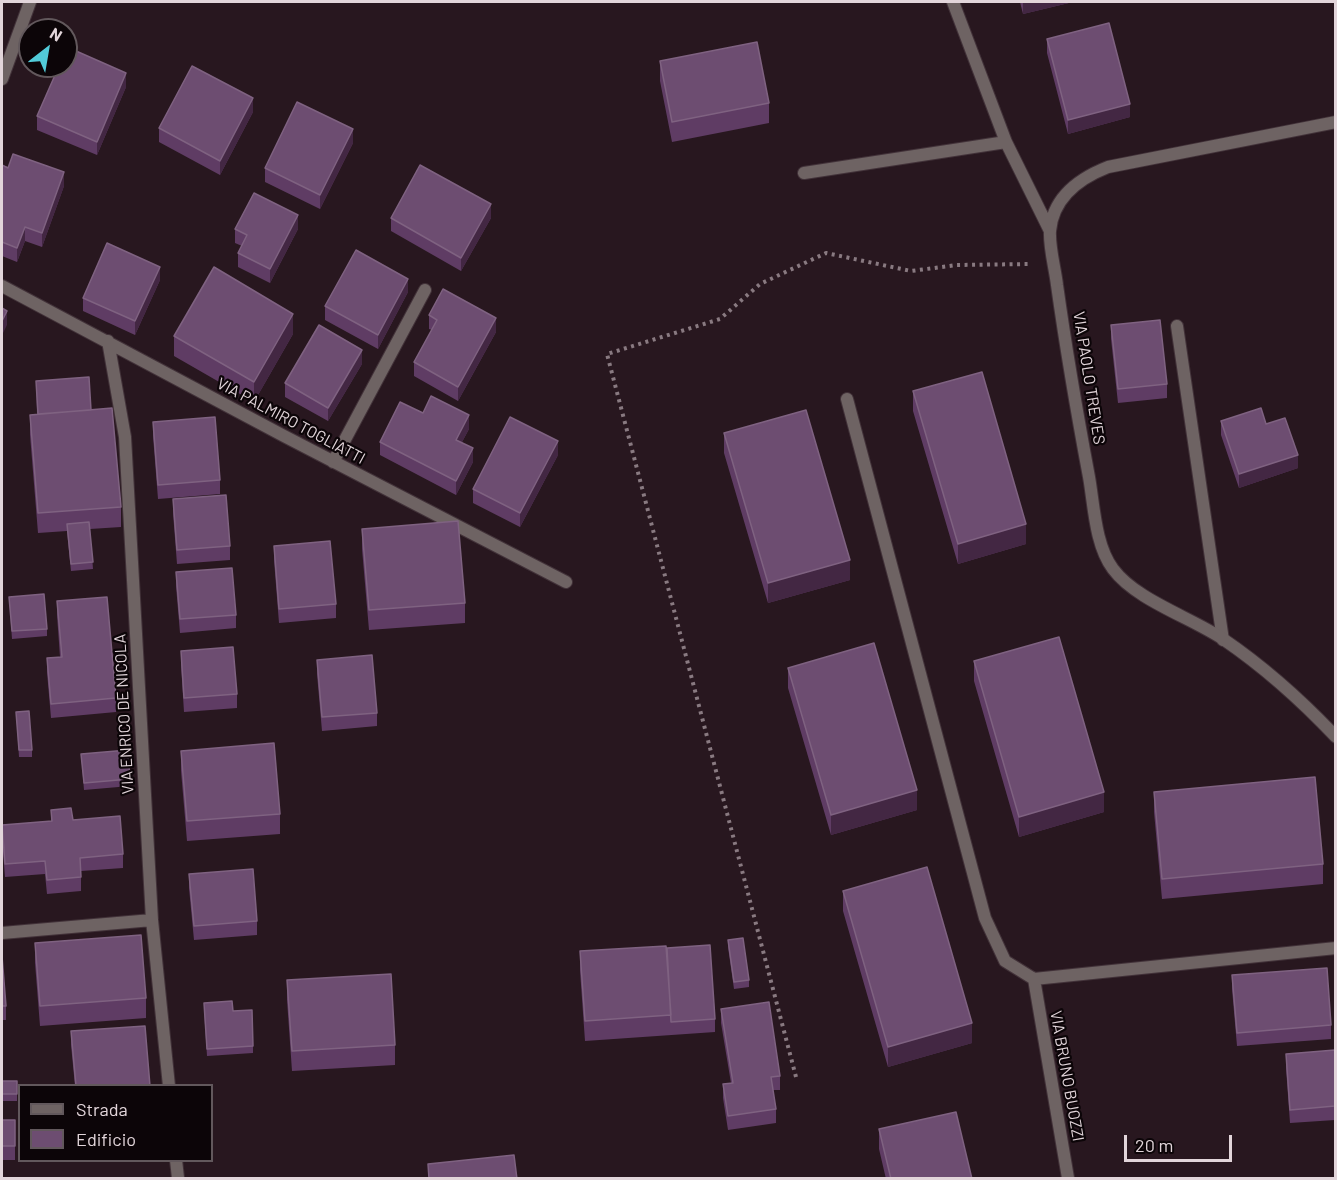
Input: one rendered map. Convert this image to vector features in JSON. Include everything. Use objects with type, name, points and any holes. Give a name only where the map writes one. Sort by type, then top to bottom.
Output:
[{"type":"street","points":[[2,79],[30,2]]},
{"type":"street","points":[[952,2],[1006,142],[1050,231]]},
{"type":"street","name":"VIA PAOLO TREVES","points":[[1335,122],[1108,167],[1079,181],[1068,191],[1057,208],[1050,231],[1066,350],[1104,552],[1111,567],[1122,579],[1224,640],[1275,679],[1335,737]]},
{"type":"street","points":[[804,173],[1006,142]]},
{"type":"street","name":"VIA PALMIRO TOGLIATTI","points":[[2,286],[333,462],[566,582]]},
{"type":"street","points":[[333,462],[425,290]]},
{"type":"street","points":[[1177,326],[1224,640]]},
{"type":"street","name":"VIA ENRICO DE NICOLA","points":[[108,341],[125,437],[152,920],[169,1084]]},
{"type":"street","points":[[847,399],[985,918],[1005,961],[1034,979],[1335,948]]},
{"type":"street","points":[[2,933],[152,920]]},
{"type":"street","name":"VIA BRUNO BUOZZI","points":[[1034,979],[1068,1179]]},
{"type":"street","points":[[176,1162],[178,1179]]},
{"type":"path","points":[[796,1077],[606,354],[720,319],[760,284],[826,253],[911,271],[957,265],[1054,264]]},
{"type":"building","points":[[1109,23],[1130,104],[1068,120],[1047,39]]},
{"type":"building","points":[[757,42],[769,103],[672,122],[660,61]]},
{"type":"building","points":[[78,52],[126,73],[97,142],[37,116],[54,78],[78,78]]},
{"type":"building","points":[[192,66],[253,98],[220,161],[159,128]]},
{"type":"building","points":[[297,102],[353,129],[320,195],[265,168]]},
{"type":"building","points":[[13,154],[64,172],[42,233],[25,227],[17,248],[2,242],[2,165],[8,168]]},
{"type":"building","points":[[420,165],[491,204],[461,258],[391,218]]},
{"type":"building","points":[[254,193],[298,215],[270,269],[238,253],[247,235],[235,229]]},
{"type":"building","points":[[107,243],[160,267],[135,321],[83,298]]},
{"type":"building","points":[[356,250],[408,279],[378,335],[325,306]]},
{"type":"building","points":[[214,267],[293,314],[254,382],[174,336]]},
{"type":"building","points":[[443,289],[496,318],[458,387],[414,362],[437,320],[429,315]]},
{"type":"building","points":[[2,308],[7,311],[2,321]]},
{"type":"building","points":[[1160,320],[1167,384],[1118,389],[1111,325]]},
{"type":"building","points":[[319,325],[362,350],[328,408],[285,383]]},
{"type":"building","points":[[982,372],[1026,524],[958,544],[913,391]]},
{"type":"building","points":[[89,377],[91,410],[38,414],[36,381]]},
{"type":"building","points":[[431,396],[469,415],[456,440],[473,448],[456,481],[380,442],[400,402],[423,413]]},
{"type":"building","points":[[112,408],[121,507],[38,513],[30,415]]},
{"type":"building","points":[[1261,408],[1266,424],[1285,418],[1298,455],[1239,474],[1221,421]]},
{"type":"building","points":[[806,410],[850,560],[768,583],[724,433]]},
{"type":"building","points":[[215,417],[220,480],[158,485],[153,422]]},
{"type":"building","points":[[510,417],[558,441],[520,513],[473,489]]},
{"type":"building","points":[[226,495],[230,546],[177,550],[173,499]]},
{"type":"building","points":[[458,521],[465,603],[369,610],[362,529]]},
{"type":"building","points":[[89,522],[93,562],[71,564],[67,524]]},
{"type":"building","points":[[330,541],[336,604],[279,609],[274,546]]},
{"type":"building","points":[[232,568],[236,615],[180,619],[176,572]]},
{"type":"building","points":[[44,594],[47,629],[12,631],[9,597]]},
{"type":"building","points":[[107,597],[116,698],[51,704],[47,658],[62,657],[57,601]]},
{"type":"building","points":[[1059,637],[1104,792],[1019,817],[974,661]]},
{"type":"building","points":[[874,643],[917,790],[831,815],[788,668]]},
{"type":"building","points":[[233,647],[237,694],[184,698],[181,651]]},
{"type":"building","points":[[372,655],[377,713],[322,717],[317,660]]},
{"type":"building","points":[[29,711],[32,750],[19,750],[16,712]]},
{"type":"building","points":[[274,743],[280,814],[187,821],[181,751]]},
{"type":"building","points":[[128,750],[130,779],[84,783],[81,754]]},
{"type":"building","points":[[1315,777],[1323,864],[1162,879],[1154,792]]},
{"type":"building","points":[[71,808],[73,820],[120,816],[123,854],[80,858],[81,877],[47,880],[45,861],[5,864],[2,825],[52,821],[51,810]]},
{"type":"building","points":[[927,867],[972,1023],[888,1047],[843,891]]},
{"type":"building","points":[[253,869],[257,921],[194,926],[189,874]]},
{"type":"building","points":[[141,935],[146,998],[40,1006],[35,943]]},
{"type":"building","points":[[743,938],[749,980],[734,982],[728,940]]},
{"type":"building","points":[[710,945],[715,1019],[671,1022],[667,948]]},
{"type":"building","points":[[666,946],[671,1015],[585,1021],[580,951]]},
{"type":"building","points":[[2,956],[6,1006],[2,1006]]},
{"type":"building","points":[[1327,968],[1331,1025],[1237,1033],[1232,975]]},
{"type":"building","points":[[391,974],[395,1045],[292,1051],[287,980]]},
{"type":"building","points":[[232,1001],[233,1011],[252,1010],[253,1046],[207,1049],[204,1003]]},
{"type":"building","points":[[769,1002],[780,1076],[771,1077],[776,1109],[728,1116],[723,1084],[733,1083],[721,1009]]},
{"type":"building","points":[[145,1026],[150,1084],[76,1084],[71,1031]]},
{"type":"building","points":[[1335,1050],[1335,1106],[1290,1110],[1286,1054]]},
{"type":"building","points":[[2,1081],[17,1081],[17,1094],[2,1094]]},
{"type":"building","points":[[956,1112],[972,1179],[891,1179],[879,1129]]},
{"type":"building","points":[[2,1120],[15,1120],[15,1146],[2,1146]]},
{"type":"building","points":[[514,1155],[517,1179],[429,1179],[428,1164]]}]
